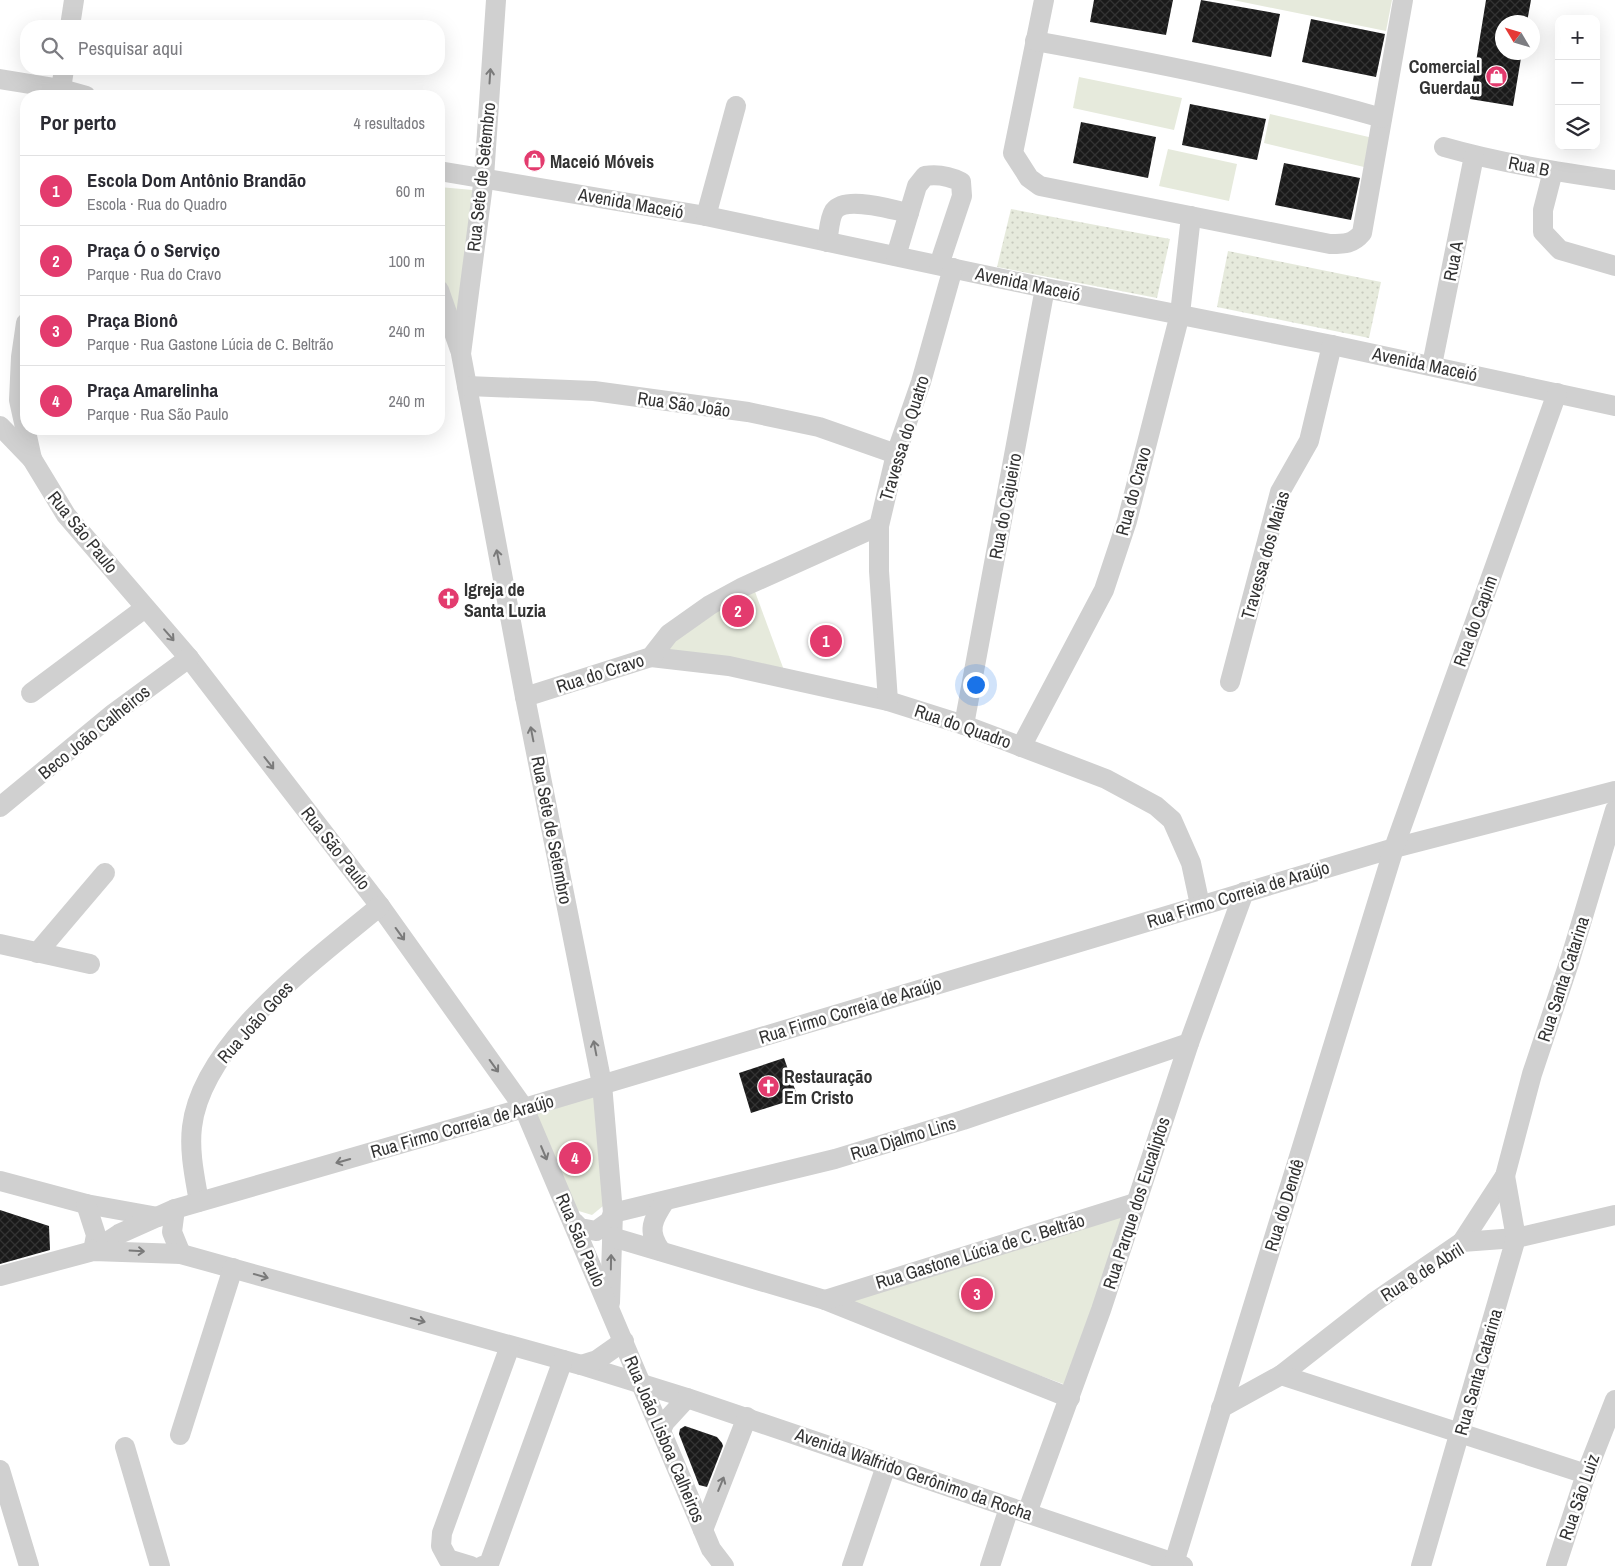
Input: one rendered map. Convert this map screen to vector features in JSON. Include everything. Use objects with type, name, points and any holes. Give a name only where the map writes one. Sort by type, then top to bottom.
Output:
[{"type":"street","points":[[71,20],[74,0]]},
{"type":"street","name":"Rua Sete de Setembro","points":[[461,354],[484,177],[496,0]]},
{"type":"street","points":[[1039,4],[1035,41],[1013,153],[1029,178],[1040,186],[1330,244],[1346,244],[1356,241],[1362,233],[1403,0]]},
{"type":"street","points":[[1035,41],[1143,61],[1323,101],[1382,118]]},
{"type":"street","points":[[60,90],[63,75]]},
{"type":"street","points":[[0,80],[46,90]]},
{"type":"street","points":[[706,216],[736,106]]},
{"type":"street","name":"Rua B","points":[[1444,147],[1474,156],[1553,171],[1615,180]]},
{"type":"street","name":"Rua A","points":[[1432,366],[1474,156]]},
{"type":"street","points":[[1553,171],[1543,210],[1544,232],[1560,250],[1615,266]]},
{"type":"street","name":"Avenida Maceió","points":[[445,173],[484,177],[706,216],[1045,288],[1332,345],[1615,406]]},
{"type":"street","name":"Travessa do Quatro","points":[[888,701],[878,571],[879,526],[896,454],[922,382],[962,196],[962,182],[936,174],[925,176],[917,186],[909,213]]},
{"type":"street","points":[[827,242],[834,212],[840,206],[851,202],[909,213],[896,256]]},
{"type":"street","name":"Rua do Cravo","points":[[1021,747],[1104,590],[1127,521],[1180,314],[1191,216]]},
{"type":"street","name":"Rua do Cajueiro","points":[[964,725],[1045,288]]},
{"type":"street","name":"Rua Sete de Setembro","points":[[445,307],[461,354],[525,697],[602,1084],[612,1213],[610,1310]]},
{"type":"street","name":"Travessa dos Maias","points":[[1230,682],[1280,492],[1308,441],[1332,345]]},
{"type":"street","name":"Rua São João","points":[[467,386],[594,391],[748,412],[819,427],[896,454]]},
{"type":"street","name":"Rua do Capim","points":[[1394,848],[1556,394]]},
{"type":"street","name":"Rua São Paulo","points":[[0,426],[32,459],[66,515],[188,658],[380,906],[524,1108],[610,1310]]},
{"type":"street","points":[[27,435],[32,459]]},
{"type":"street","name":"Rua do Cravo","points":[[525,697],[651,657],[669,634],[710,605],[743,587],[879,526]]},
{"type":"street","points":[[31,693],[145,608]]},
{"type":"street","name":"Rua do Quadro","points":[[651,657],[729,666],[888,701],[964,725],[1106,780],[1156,806],[1172,820],[1191,863],[1200,905]]},
{"type":"street","name":"Beco João Calheiros","points":[[0,807],[114,713],[188,658]]},
{"type":"street","name":"Rua Firmo Correia de Araújo","points":[[93,1251],[119,1234],[167,1213],[199,1202],[524,1108],[1394,848],[1615,791]]},
{"type":"street","name":"Rua Santa Catarina","points":[[1462,1242],[1505,1176],[1532,1074],[1570,960],[1615,810]]},
{"type":"street","name":"Rua do Dendê","points":[[1179,1564],[1221,1408],[1394,848]]},
{"type":"street","points":[[37,953],[105,873]]},
{"type":"street","name":"Rua Parque dos Eucaliptos","points":[[990,1566],[1018,1511],[1070,1398],[1102,1310],[1189,1043],[1244,892]]},
{"type":"street","name":"Rua João Goes","points":[[199,1202],[192,1163],[192,1126],[202,1087],[222,1055],[252,1019],[298,974],[380,906]]},
{"type":"street","points":[[0,944],[90,964]]},
{"type":"street","name":"Rua Djalmo Lins","points":[[612,1213],[835,1158],[963,1120],[1189,1043]]},
{"type":"street","name":"Rua Santa Catarina","points":[[1421,1566],[1516,1238],[1505,1176]]},
{"type":"street","points":[[0,1181],[86,1204],[167,1213],[181,1254]]},
{"type":"street","points":[[661,1251],[652,1232],[653,1218],[665,1200]]},
{"type":"street","name":"Rua Gastone Lúcia de C. Beltrão","points":[[824,1300],[1136,1202]]},
{"type":"street","points":[[86,1204],[96,1235],[93,1251]]},
{"type":"street","points":[[574,1222],[580,1228],[596,1231],[610,1221],[612,1213]]},
{"type":"street","name":"Rua 8 de Abril","points":[[1221,1408],[1281,1375],[1373,1302],[1462,1242],[1516,1238],[1615,1215]]},
{"type":"street","points":[[612,1237],[824,1300],[1070,1398]]},
{"type":"street","name":"Rua Firmo Correia de Araújo","points":[[0,1276],[93,1251],[181,1254],[572,1362],[643,1385]]},
{"type":"street","points":[[180,1436],[234,1268]]},
{"type":"street","name":"Rua João Lisboa Calheiros","points":[[610,1310],[703,1530],[712,1549],[724,1566]]},
{"type":"street","points":[[482,1566],[489,1564],[555,1382],[572,1362],[597,1360],[624,1341]]},
{"type":"street","points":[[471,1566],[448,1558],[440,1546],[442,1533],[510,1346]]},
{"type":"street","points":[[1281,1375],[1460,1435],[1586,1474]]},
{"type":"street","name":"Avenida Walfrido Gerônimo da Rocha","points":[[643,1385],[747,1417],[1018,1511],[1179,1564]]},
{"type":"street","points":[[661,1430],[665,1422],[686,1398]]},
{"type":"street","name":"Rua São Luiz","points":[[1556,1566],[1586,1474],[1615,1400]]},
{"type":"street","points":[[703,1530],[747,1417]]},
{"type":"street","points":[[125,1447],[160,1566]]},
{"type":"street","points":[[852,1566],[886,1466]]},
{"type":"street","points":[[0,1470],[29,1566]]},
{"type":"shaded area","points":[[1233,0],[1392,0],[1386,31]]},
{"type":"shaded area","points":[[1079,77],[1182,98],[1174,130],[1073,108]]},
{"type":"shaded area","points":[[1270,114],[1373,138],[1364,167],[1264,143]]},
{"type":"shaded area","points":[[1168,149],[1237,164],[1229,201],[1159,186]]},
{"type":"shaded area","points":[[445,188],[473,190],[459,333],[445,292]]},
{"type":"shaded area","points":[[1011,209],[1170,239],[1157,298],[997,267]]},
{"type":"shaded area","points":[[1228,251],[1381,282],[1369,338],[1217,307]]},
{"type":"shaded area","points":[[754,589],[785,673],[659,655],[667,640]]},
{"type":"shaded area","points":[[595,1092],[603,1206],[592,1215],[572,1209],[531,1111]]},
{"type":"shaded area","points":[[1124,1216],[1066,1385],[836,1301]]},
{"type":"building","points":[[1094,0],[1173,0],[1166,35],[1090,22]]},
{"type":"building","points":[[1201,0],[1280,14],[1271,57],[1192,42]]},
{"type":"building","name":"Comercial Guerdau","points":[[1486,0],[1531,0],[1528,15],[1495,15],[1495,60],[1521,60],[1513,106],[1470,99]]},
{"type":"building","points":[[1311,19],[1385,34],[1376,77],[1302,62]]},
{"type":"building","points":[[1190,104],[1266,119],[1257,160],[1182,145]]},
{"type":"building","points":[[1081,122],[1156,137],[1148,178],[1073,163]]},
{"type":"building","points":[[1284,163],[1360,178],[1351,220],[1275,205]]},
{"type":"building","name":"Restauração Em Cristo","points":[[784,1058],[798,1098],[751,1113],[739,1073]]},
{"type":"building","points":[[0,1210],[49,1226],[50,1250],[0,1264]]},
{"type":"building","points":[[685,1426],[717,1437],[722,1443],[723,1446],[707,1487],[699,1485],[679,1434],[680,1429]]},
{"type":"place","name":"Comercial Guerdau","points":[[1496,76]]},
{"type":"place","name":"Maceió Móveis","points":[[534,161]]},
{"type":"place","name":"Igreja de Santa Luzia","points":[[448,599]]},
{"type":"place","name":"Praça Ó o Serviço","points":[[738,611]]},
{"type":"place","name":"Escola Dom Antônio Brandão","points":[[826,641]]},
{"type":"place","name":"Restauração Em Cristo","points":[[768,1086]]},
{"type":"place","name":"Praça Amarelinha","points":[[575,1158]]},
{"type":"place","name":"Praça Bionô","points":[[977,1294]]}]
